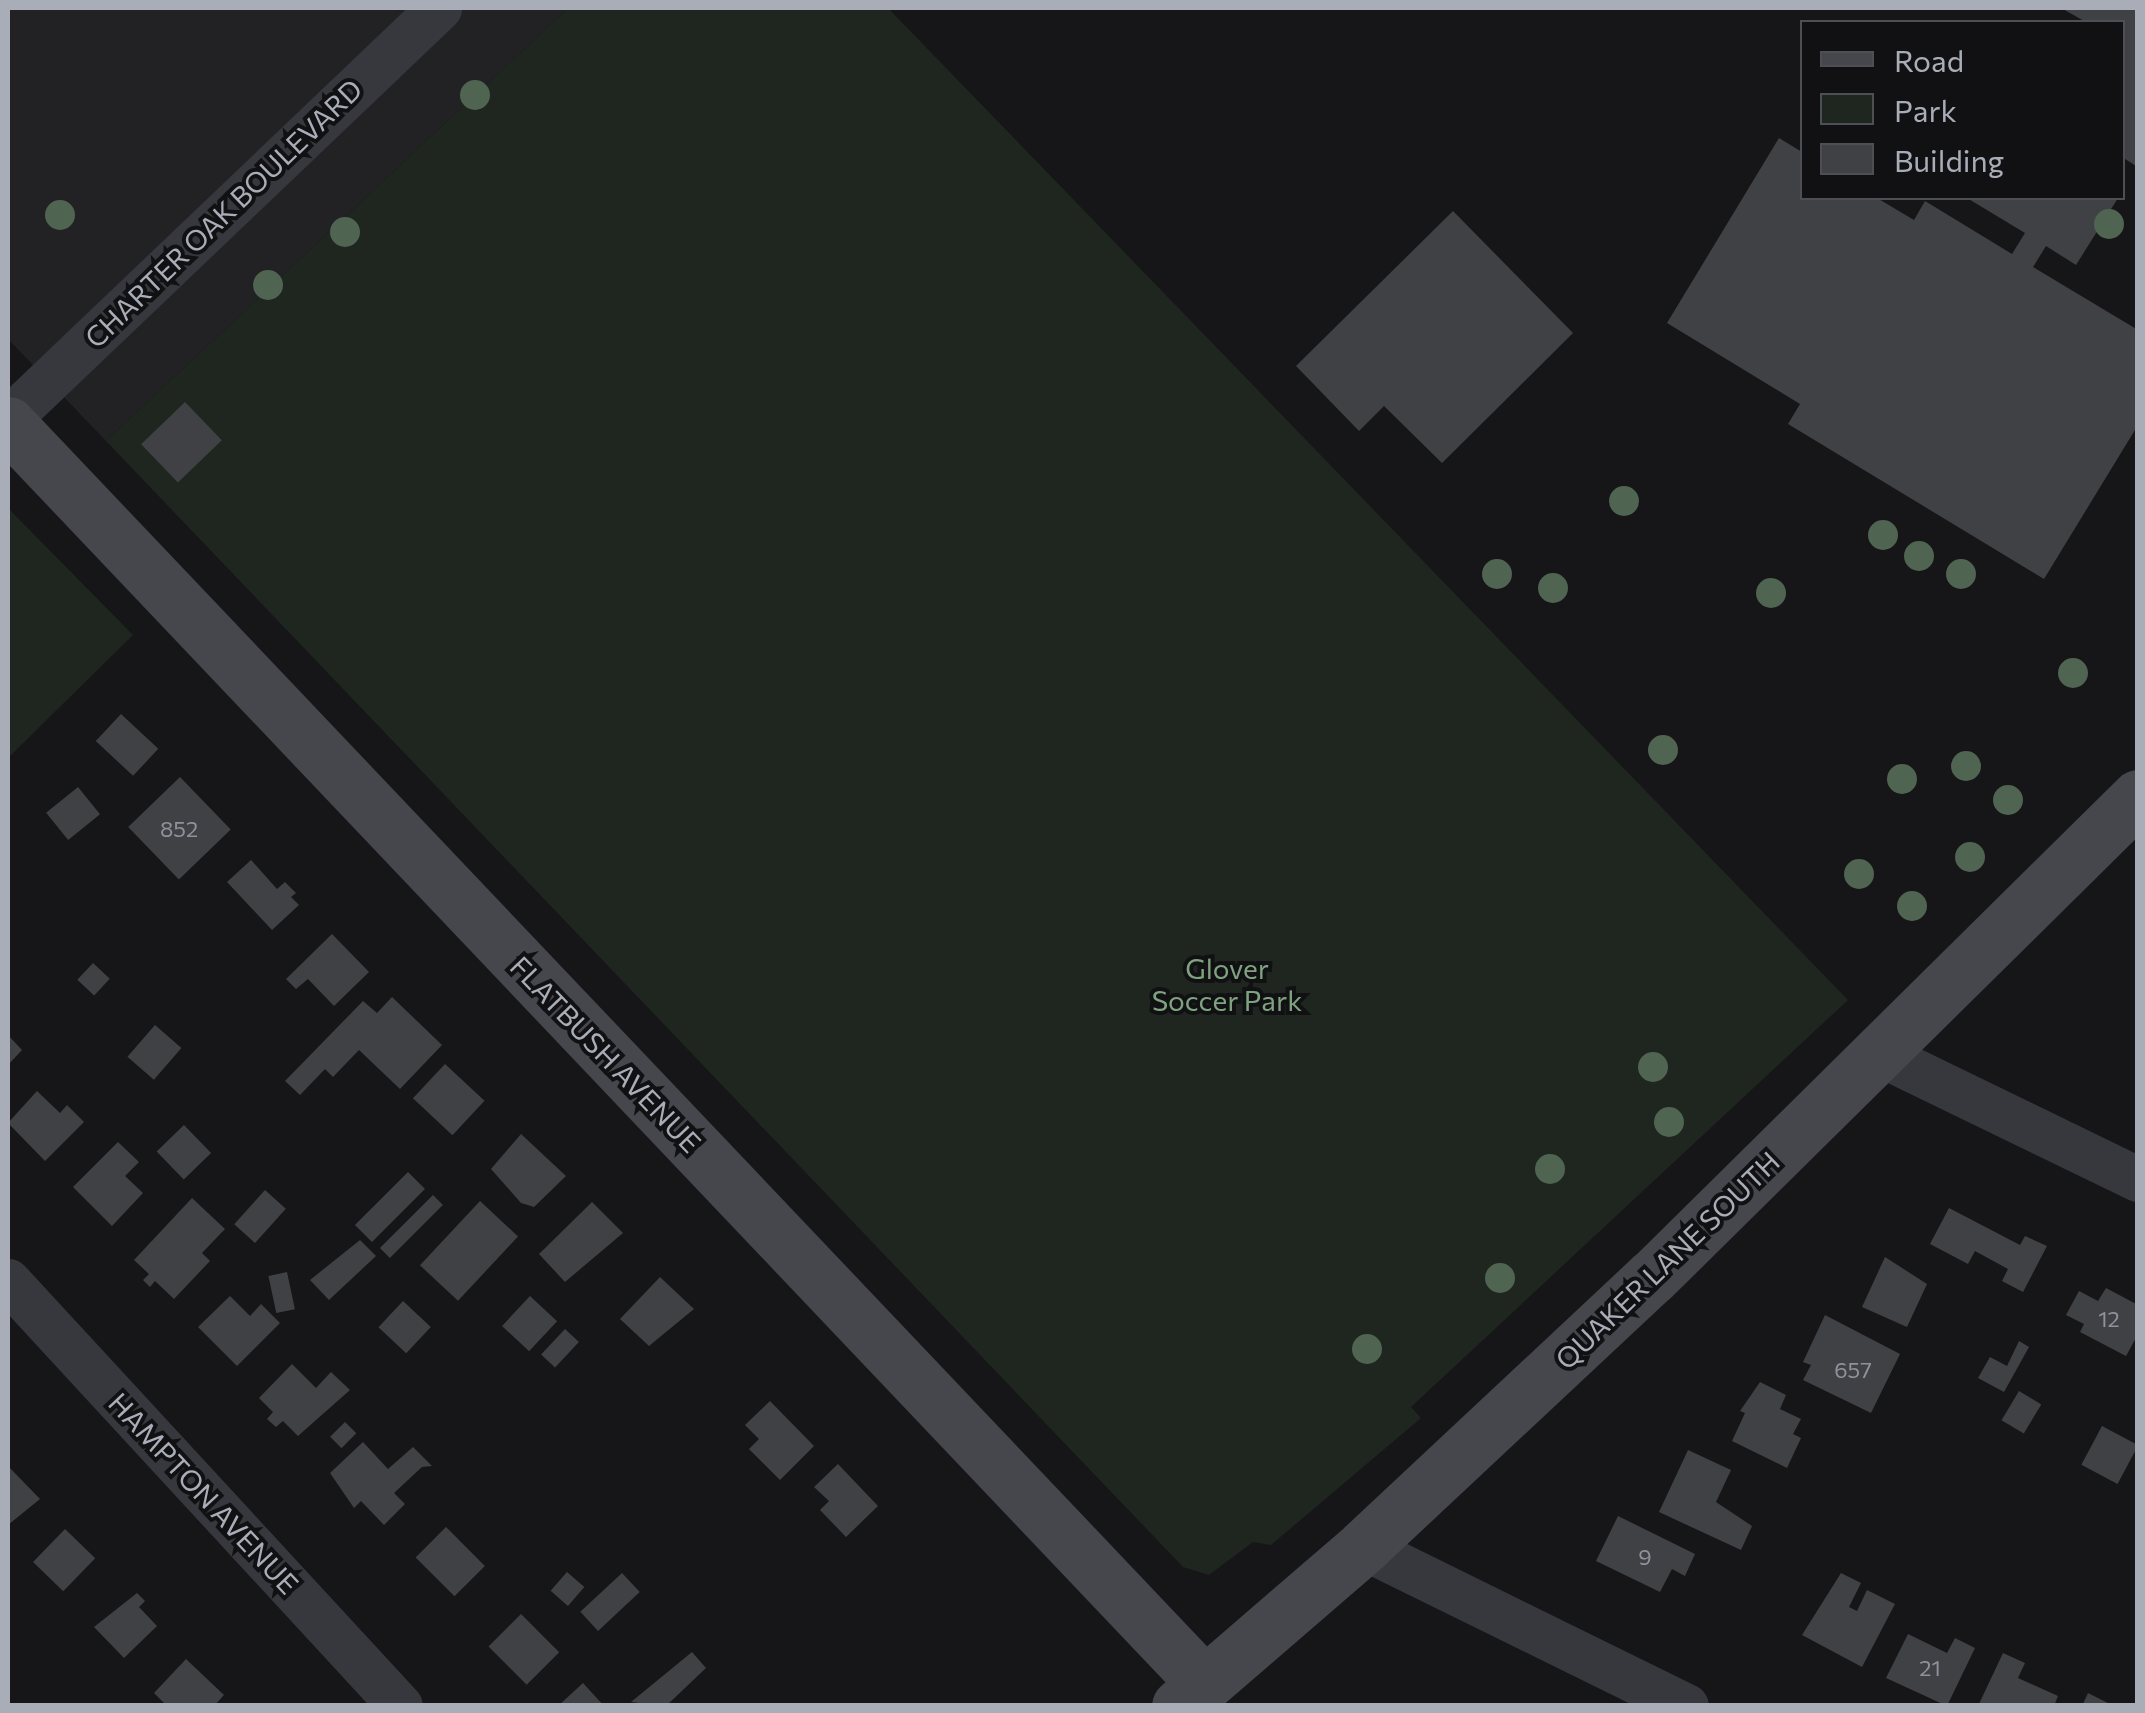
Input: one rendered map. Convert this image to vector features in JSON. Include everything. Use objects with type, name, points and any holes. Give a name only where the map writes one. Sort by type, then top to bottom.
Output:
[{"type":"street","name":"CHARTER OAK BOULEVARD","points":[[8,422],[439,8]]},
{"type":"street","name":"FLATBUSH AVENUE","points":[[8,422],[1192,1694]]},
{"type":"street","name":"QUAKER LANE SOUTH","points":[[1192,1694],[1362,1547],[1880,1054],[2138,797]]},
{"type":"street","points":[[1880,1054],[2138,1179]]},
{"type":"street","name":"HAMPTON AVENUE","points":[[8,1281],[400,1706]]},
{"type":"street","points":[[1362,1547],[1686,1706]]},
{"type":"shaded area","points":[[8,8],[568,8],[106,441],[8,339]]},
{"type":"green space","name":"Glover Soccer Park","points":[[568,8],[888,8],[1848,1000],[1411,1407],[1421,1418],[1271,1545],[1253,1542],[1209,1575],[1183,1567],[106,441]]},
{"type":"green space","points":[[8,508],[133,635],[8,758]]},
{"type":"building","points":[[2061,8],[2138,8],[2136,166],[2125,159],[2125,20],[2082,20]]},
{"type":"building","points":[[1779,138],[1800,151],[1800,200],[1880,200],[1914,220],[1925,201],[2012,254],[2025,233],[1970,200],[2117,200],[2076,265],[2046,246],[2033,267],[2138,330],[2138,425],[2044,579],[1788,424],[1800,404],[1667,323]]},
{"type":"building","points":[[1453,211],[1573,333],[1442,463],[1384,406],[1359,431],[1296,366]]},
{"type":"building","points":[[185,402],[222,440],[178,482],[141,444]]},
{"type":"building","points":[[121,714],[158,749],[133,776],[96,741]]},
{"type":"building","points":[[180,777],[231,830],[179,880],[128,827]]},
{"type":"building","points":[[78,787],[100,814],[68,840],[46,813]]},
{"type":"building","points":[[251,860],[277,889],[285,882],[296,893],[291,897],[299,905],[272,930],[227,882]]},
{"type":"building","points":[[332,934],[369,972],[334,1006],[308,979],[296,989],[286,979]]},
{"type":"building","points":[[93,963],[110,979],[94,996],[77,980]]},
{"type":"building","points":[[392,997],[442,1045],[400,1089],[359,1050],[333,1077],[325,1069],[300,1095],[285,1081],[363,1001],[377,1013]]},
{"type":"building","points":[[155,1025],[181,1048],[154,1080],[127,1057]]},
{"type":"building","points":[[8,1035],[22,1050],[8,1065]]},
{"type":"building","points":[[445,1064],[484,1101],[452,1135],[413,1098]]},
{"type":"building","points":[[37,1091],[60,1113],[67,1105],[84,1122],[45,1161],[8,1123]]},
{"type":"building","points":[[184,1125],[211,1153],[184,1179],[157,1151]]},
{"type":"building","points":[[521,1134],[566,1176],[534,1207],[521,1203],[491,1169]]},
{"type":"building","points":[[118,1142],[139,1162],[125,1176],[143,1193],[112,1226],[73,1187]]},
{"type":"building","points":[[408,1172],[425,1189],[372,1242],[355,1225]]},
{"type":"building","points":[[265,1190],[286,1209],[255,1243],[234,1224]]},
{"type":"building","points":[[433,1195],[443,1205],[390,1258],[380,1248]]},
{"type":"building","points":[[192,1198],[225,1229],[202,1253],[210,1261],[174,1299],[155,1281],[150,1287],[143,1280],[149,1274],[134,1260]]},
{"type":"building","points":[[480,1201],[518,1236],[458,1301],[420,1265]]},
{"type":"building","points":[[592,1202],[623,1233],[565,1282],[539,1254]]},
{"type":"building","points":[[1949,1208],[2020,1245],[2025,1236],[2047,1246],[2023,1292],[2002,1281],[2008,1269],[1975,1251],[1968,1264],[1930,1244]]},
{"type":"building","points":[[360,1240],[376,1256],[329,1300],[310,1280]]},
{"type":"building","points":[[1885,1257],[1927,1284],[1907,1327],[1862,1307]]},
{"type":"building","points":[[287,1272],[295,1309],[276,1313],[268,1276]]},
{"type":"building","points":[[660,1277],[694,1309],[649,1346],[620,1319]]},
{"type":"building","points":[[2106,1288],[2138,1305],[2138,1334],[2126,1356],[2080,1332],[2084,1324],[2066,1315],[2079,1291],[2098,1301]]},
{"type":"building","points":[[230,1296],[250,1316],[261,1304],[280,1323],[237,1366],[198,1327]]},
{"type":"building","points":[[530,1296],[557,1321],[529,1351],[502,1326]]},
{"type":"building","points":[[403,1301],[431,1327],[406,1353],[378,1327]]},
{"type":"building","points":[[1825,1315],[1900,1354],[1871,1413],[1803,1380],[1811,1365],[1803,1362]]},
{"type":"building","points":[[565,1329],[579,1342],[555,1368],[541,1355]]},
{"type":"building","points":[[2019,1341],[2029,1347],[2004,1392],[1978,1378],[1990,1357],[2007,1366]]},
{"type":"building","points":[[292,1364],[316,1388],[331,1372],[350,1390],[298,1436],[283,1421],[276,1427],[267,1419],[273,1412],[259,1398]]},
{"type":"building","points":[[1760,1382],[1786,1395],[1780,1409],[1801,1419],[1793,1434],[1801,1438],[1787,1468],[1732,1441],[1745,1413],[1740,1411]]},
{"type":"building","points":[[2019,1391],[2041,1404],[2024,1434],[2001,1420]]},
{"type":"building","points":[[770,1401],[814,1446],[780,1480],[749,1449],[759,1439],[745,1425]]},
{"type":"building","points":[[345,1422],[356,1433],[341,1448],[330,1437]]},
{"type":"building","points":[[2102,1426],[2138,1445],[2118,1484],[2081,1465]]},
{"type":"building","points":[[363,1442],[388,1469],[413,1447],[432,1466],[422,1467],[394,1493],[405,1504],[384,1525],[361,1501],[354,1508],[330,1473]]},
{"type":"building","points":[[1688,1450],[1731,1470],[1716,1502],[1752,1526],[1741,1550],[1659,1512]]},
{"type":"building","points":[[838,1464],[878,1506],[846,1537],[820,1510],[829,1501],[814,1487]]},
{"type":"building","points":[[8,1466],[40,1499],[8,1525]]},
{"type":"building","points":[[1618,1516],[1695,1554],[1685,1576],[1672,1569],[1660,1592],[1596,1561]]},
{"type":"building","points":[[446,1527],[485,1566],[454,1596],[416,1557]]},
{"type":"building","points":[[65,1529],[95,1558],[63,1591],[33,1562]]},
{"type":"building","points":[[567,1572],[584,1587],[568,1606],[551,1591]]},
{"type":"building","points":[[622,1573],[640,1592],[598,1631],[580,1612]]},
{"type":"building","points":[[1841,1573],[1861,1583],[1849,1607],[1857,1611],[1867,1590],[1895,1604],[1862,1667],[1802,1635]]},
{"type":"building","points":[[137,1593],[145,1601],[139,1607],[157,1626],[124,1658],[94,1627]]},
{"type":"building","points":[[521,1614],[559,1652],[527,1685],[488,1647]]},
{"type":"building","points":[[1908,1634],[1947,1653],[1955,1638],[1975,1648],[1947,1706],[1886,1678]]},
{"type":"building","points":[[692,1652],[706,1668],[666,1706],[631,1702]]},
{"type":"building","points":[[2003,1653],[2025,1663],[2018,1678],[2058,1696],[2054,1706],[1978,1706]]},
{"type":"building","points":[[186,1659],[224,1695],[214,1706],[167,1706],[154,1693]]},
{"type":"building","points":[[583,1683],[604,1706],[558,1706]]},
{"type":"building","points":[[2088,1693],[2108,1703],[2082,1706]]}]
